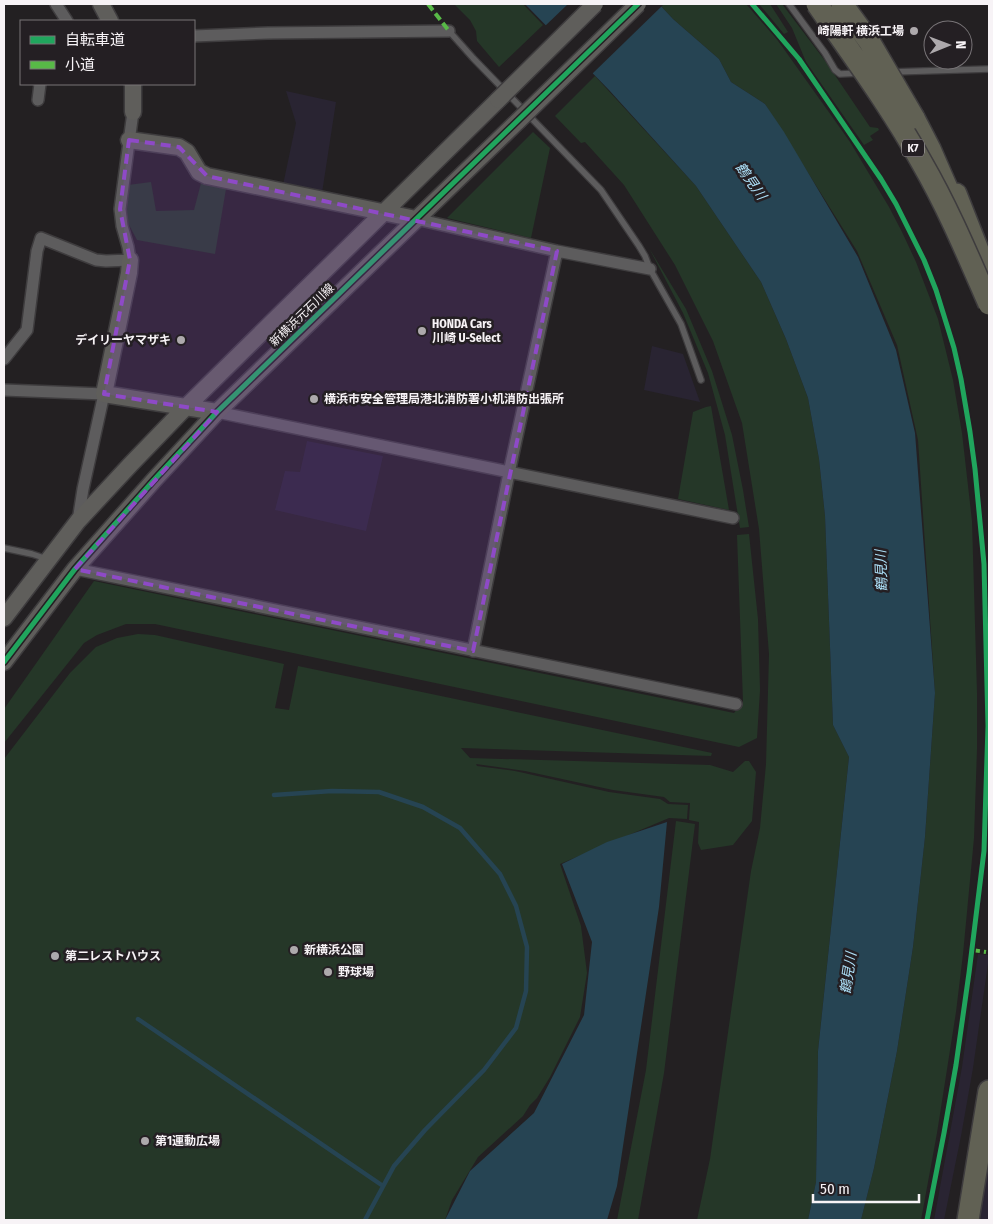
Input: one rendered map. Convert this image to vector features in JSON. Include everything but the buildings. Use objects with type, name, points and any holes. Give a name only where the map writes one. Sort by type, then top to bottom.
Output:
[{"type":"highway","name":"K7","points":[[816,4],[884,100],[922,163],[989,302]]},
{"type":"highway","name":"K7","points":[[824,4],[888,96],[927,161],[972,244],[989,284]]},
{"type":"highway","name":"K7","points":[[842,4],[868,41],[914,118],[930,149],[977,262],[989,302]]},
{"type":"highway","name":"K7","points":[[849,4],[919,115],[960,202],[989,278]]},
{"type":"highway","points":[[968,1220],[989,1091]]},
{"type":"highway","points":[[974,1220],[989,1129]]},
{"type":"street","points":[[56,4],[66,20]]},
{"type":"street","points":[[101,4],[109,20]]},
{"type":"street","name":"新横浜元石川線","points":[[4,618],[78,521],[131,464],[187,406],[595,4]]},
{"type":"street","name":"新横浜元石川線","points":[[4,662],[75,569],[217,412],[638,4]]},
{"type":"street","points":[[195,36],[268,33],[449,31]]},
{"type":"street","points":[[38,100],[40,85]]},
{"type":"street","points":[[78,521],[83,489],[129,273],[130,260],[120,209],[133,112],[133,85]]},
{"type":"street","points":[[128,140],[179,148],[187,152],[199,172],[207,176],[650,269]]},
{"type":"street","points":[[4,359],[27,330],[37,250],[41,238],[96,260],[130,260]]},
{"type":"street","points":[[474,650],[509,473],[557,251]]},
{"type":"street","points":[[4,390],[104,394],[187,406],[733,518]]},
{"type":"street","points":[[75,569],[736,704]]},
{"type":"lane","points":[[789,4],[825,52],[835,70],[840,74],[870,73]]},
{"type":"lane","points":[[449,31],[596,184],[645,256],[650,269],[681,324],[701,380]]},
{"type":"lane","points":[[880,72],[989,68]]},
{"type":"lane","points":[[4,548],[49,560]]},
{"type":"highlighted area","points":[[129,140],[179,147],[207,176],[557,251],[473,651],[75,569],[217,412],[104,394],[130,260],[120,209]]},
{"type":"shaded area","points":[[286,91],[336,102],[322,193],[283,185],[296,123]]},
{"type":"shaded area","points":[[652,346],[683,354],[700,402],[644,390]]},
{"type":"shaded area","points":[[307,441],[383,456],[366,531],[275,510],[285,471],[300,472]]},
{"type":"shaded area","points":[[978,954],[989,955],[989,957],[973,1068],[944,1220],[934,1220],[962,1067]]},
{"type":"shaded area","points":[[989,1158],[989,1220],[980,1220]]},
{"type":"green space","points":[[454,4],[523,4],[543,25],[499,67],[477,41],[476,31],[470,20]]},
{"type":"green space","points":[[659,4],[746,4],[776,38],[850,142],[902,232],[938,319],[953,380],[962,433],[972,521],[977,693],[974,838],[956,1012],[921,1220],[861,1220],[874,1168],[897,1051],[913,947],[925,837],[935,693],[918,440],[897,345],[857,251],[765,104],[731,82],[719,59],[673,19]]},
{"type":"green space","points":[[759,4],[770,4],[788,32],[784,34]]},
{"type":"green space","points":[[776,4],[782,4],[826,62],[870,127],[878,128],[879,130],[870,136],[873,140],[864,145],[806,62],[792,28]]},
{"type":"green space","points":[[595,76],[696,186],[761,282],[786,339],[808,398],[819,459],[825,516],[833,725],[849,757],[818,1051],[816,1182],[808,1220],[697,1220],[710,1159],[751,871],[760,828],[766,764],[769,654],[759,529],[742,423],[713,341],[675,265],[624,185],[585,142],[581,143],[555,116]]},
{"type":"green space","points":[[533,132],[550,148],[531,238],[447,218]]},
{"type":"green space","points":[[151,182],[156,211],[194,210],[201,183],[226,189],[215,254],[137,240],[128,223],[126,200],[128,185]]},
{"type":"green space","points":[[649,248],[686,309],[712,371],[732,435],[749,527],[740,528],[725,435],[708,373],[683,313]]},
{"type":"green space","points":[[711,406],[729,510],[678,499],[693,412]]},
{"type":"green space","points":[[749,534],[758,619],[760,690],[757,738],[739,747],[155,624],[126,624],[97,635],[84,643],[4,743],[4,709],[94,581],[734,713],[743,702],[737,535]]},
{"type":"green space","name":"新横浜公園","points":[[138,634],[155,635],[284,664],[275,708],[289,710],[298,666],[712,753],[711,756],[461,748],[470,758],[710,765],[733,772],[745,761],[749,761],[756,772],[752,821],[733,845],[701,850],[698,843],[699,822],[689,820],[690,803],[670,802],[664,797],[613,790],[525,771],[476,764],[477,766],[515,771],[609,792],[660,799],[668,804],[688,805],[687,819],[669,818],[560,864],[581,926],[587,973],[580,1017],[550,1077],[537,1098],[523,1116],[478,1157],[452,1200],[445,1220],[4,1220],[4,759],[70,673],[96,647],[117,638]]},
{"type":"green space","points":[[676,821],[695,824],[664,1073],[638,1220],[617,1220],[646,1070]]},
{"type":"water","name":"鶴見川","points":[[525,4],[659,4],[673,19],[719,59],[731,82],[765,104],[784,132],[858,257],[896,350],[915,433],[935,693],[925,837],[913,947],[897,1051],[874,1168],[861,1220],[808,1220],[816,1182],[818,1051],[849,757],[833,725],[825,516],[819,459],[808,398],[786,339],[761,282],[696,186],[609,90]]},
{"type":"water","points":[[667,822],[659,907],[617,1186],[607,1220],[445,1220],[470,1171],[534,1113],[584,1015],[592,942],[562,864],[607,842]]},
{"type":"pier","points":[[568,4],[663,5],[591,75],[544,27]]},
{"type":"waterway","points":[[274,795],[332,791],[379,792],[423,807],[460,828],[500,874],[516,906],[527,947],[526,991],[516,1028],[484,1070],[425,1130],[394,1166],[365,1220]]},
{"type":"waterway","points":[[138,1019],[383,1186]]},
{"type":"marked path","points":[[428,4],[449,31]]},
{"type":"marked path","points":[[972,950],[986,952]]},
{"type":"cycle path","points":[[4,662],[75,569],[217,412],[638,4]]},
{"type":"cycle path","points":[[752,4],[799,59],[896,204],[924,260],[936,290],[954,348],[970,432],[984,564],[988,726],[984,851],[956,1065],[927,1220]]},
{"type":"place","name":"崎陽軒 横浜工場","points":[[914,31]]},
{"type":"place","name":"HONDA Cars 川崎 U-Select","points":[[422,331]]},
{"type":"place","name":"デイリーヤマザキ","points":[[181,340]]},
{"type":"place","name":"横浜市安全管理局港北消防署小机消防出張所","points":[[314,399]]},
{"type":"place","name":"新横浜公園","points":[[294,950]]},
{"type":"place","name":"第二レストハウス","points":[[55,956]]},
{"type":"place","name":"野球場","points":[[328,972]]},
{"type":"place","name":"第1運動広場","points":[[145,1141]]}]
